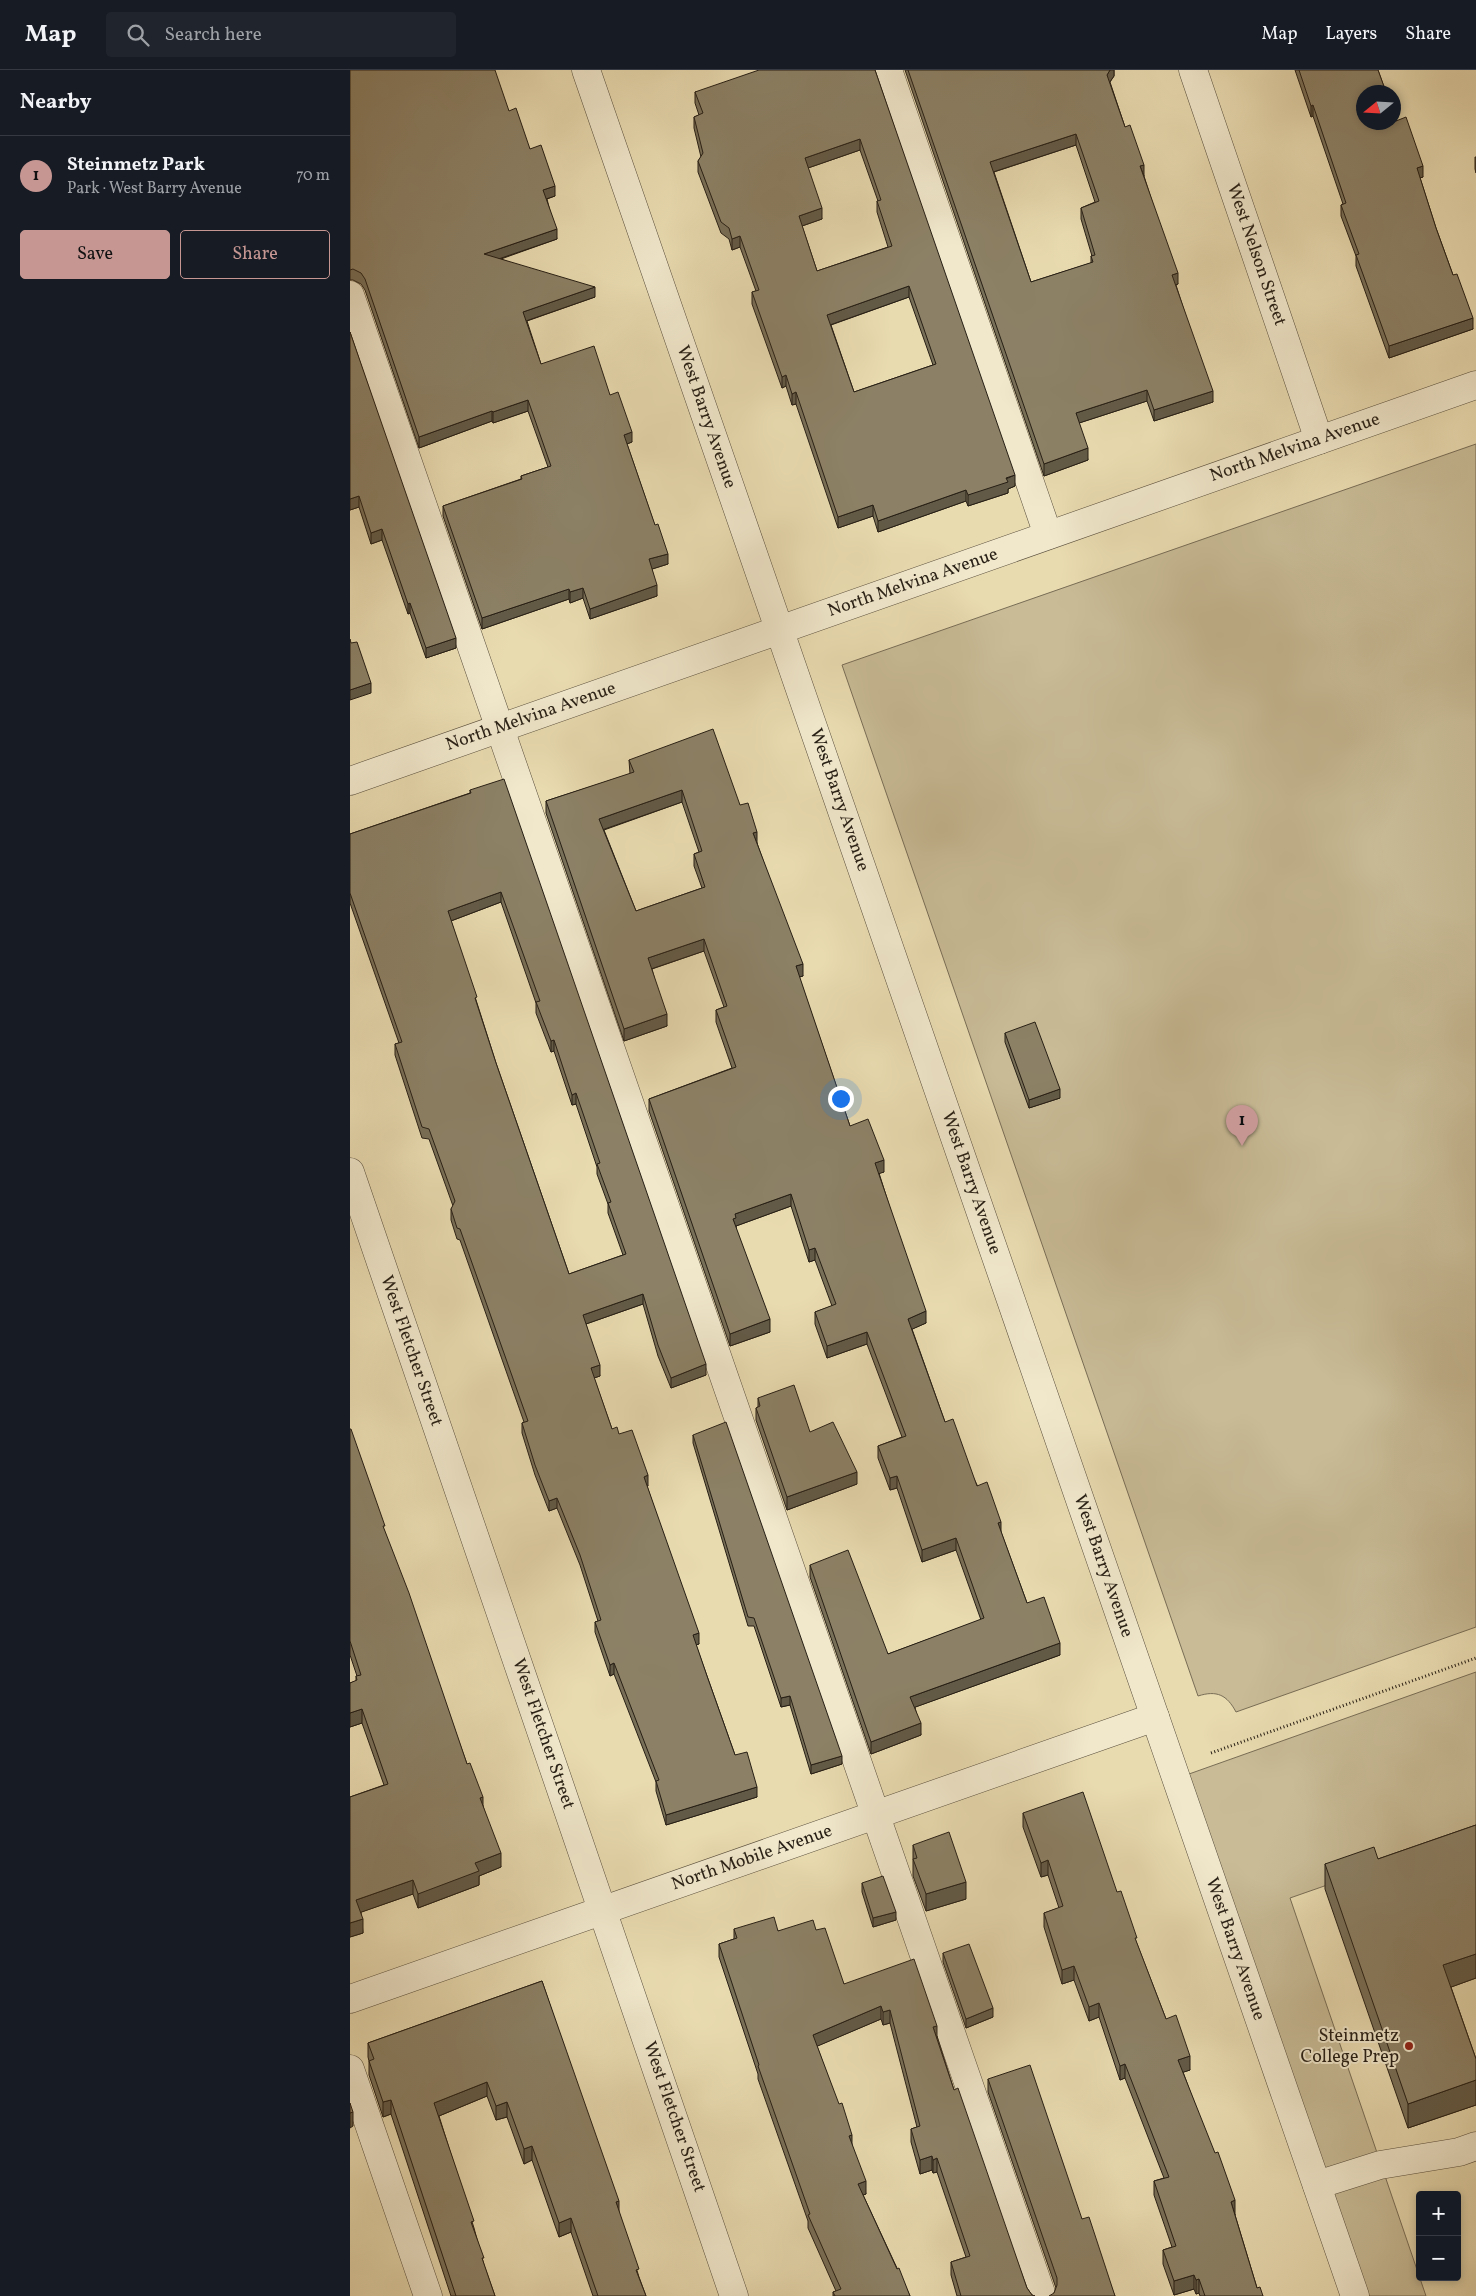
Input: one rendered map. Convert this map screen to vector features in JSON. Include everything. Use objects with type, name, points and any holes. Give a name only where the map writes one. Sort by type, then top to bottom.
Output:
[{"type":"street","name":"West Barry Avenue","points":[[586,70],[1355,2296]]},
{"type":"street","points":[[888,70],[1048,535]]},
{"type":"street","name":"West Nelson Street","points":[[1194,70],[1320,440]]},
{"type":"street","points":[[350,295],[1042,2296]]},
{"type":"street","name":"North Melvina Avenue","points":[[350,781],[1476,385]]},
{"type":"street","name":"West Fletcher Street","points":[[350,1172],[604,1910],[734,2296]]},
{"type":"street","name":"North Mobile Avenue","points":[[350,1999],[1155,1717]]},
{"type":"street","points":[[350,2070],[428,2296]]},
{"type":"street","points":[[1317,2185],[1380,2165],[1460,2152],[1476,2146]]},
{"type":"path","points":[[1210,1753],[1476,1658]]},
{"type":"shaded area","points":[[1476,444],[1476,1627],[1236,1712],[1229,1701],[1221,1695],[1205,1694],[1198,1696],[842,665]]},
{"type":"shaded area","points":[[1476,1672],[1476,1833],[1290,1898],[1416,2267],[1416,2281],[1421,2281],[1426,2296],[1369,2296],[1189,1774]]},
{"type":"building","points":[[350,70],[495,70],[509,111],[516,108],[530,149],[541,145],[555,186],[543,190],[557,229],[484,254],[595,287],[523,312],[541,364],[594,346],[610,395],[618,392],[632,432],[624,435],[655,525],[658,524],[668,554],[649,559],[657,585],[590,609],[583,588],[570,592],[569,589],[482,618],[443,506],[522,479],[521,476],[551,466],[528,400],[419,437],[365,279],[361,273],[353,269],[350,270]]},
{"type":"building","points":[[759,70],[875,70],[1015,475],[1006,478],[1008,482],[968,495],[966,490],[878,521],[873,505],[838,517],[796,392],[792,394],[786,375],[782,377],[752,292],[759,290],[740,236],[732,239],[729,228],[721,222],[698,161],[703,153],[694,117],[703,113],[695,92]],"holes":[[[860,139],[881,200],[877,201],[892,246],[817,271],[799,216],[822,208],[805,158]],[[909,286],[936,364],[854,392],[827,315]]]},
{"type":"building","points":[[908,70],[1110,70],[1107,75],[1125,127],[1130,125],[1144,165],[1140,166],[1178,273],[1172,275],[1213,391],[1154,410],[1147,390],[1076,413],[1088,448],[1044,464]],"holes":[[[1076,134],[1099,201],[1081,208],[1095,255],[1091,256],[1093,262],[1031,282],[990,162]]]},
{"type":"building","points":[[1299,70],[1378,70],[1383,85],[1356,85],[1356,130],[1401,130],[1401,119],[1406,117],[1423,166],[1417,168],[1436,228],[1453,275],[1457,274],[1473,318],[1389,346],[1356,255],[1359,254],[1341,205],[1346,203],[1313,105],[1311,106]]},
{"type":"building","points":[[350,332],[456,638],[426,648],[410,603],[408,604],[382,529],[371,533],[359,496],[350,499]]},
{"type":"building","points":[[350,639],[351,643],[357,642],[371,683],[350,690]]},
{"type":"building","points":[[713,729],[740,805],[748,803],[757,832],[753,833],[803,964],[796,966],[850,1126],[868,1119],[884,1160],[875,1163],[926,1311],[908,1319],[945,1422],[953,1419],[977,1486],[987,1482],[1001,1522],[998,1523],[1027,1603],[1044,1597],[1060,1643],[910,1697],[921,1723],[871,1742],[810,1565],[848,1550],[888,1654],[984,1618],[956,1538],[922,1550],[897,1476],[890,1478],[878,1446],[906,1436],[867,1332],[827,1346],[815,1312],[836,1304],[815,1248],[809,1250],[791,1194],[735,1214],[736,1218],[733,1219],[770,1319],[730,1334],[649,1099],[736,1067],[716,1010],[727,1006],[704,939],[648,958],[667,1014],[624,1029],[546,801],[634,772],[629,760]],"holes":[[[682,790],[702,851],[694,854],[705,887],[636,911],[599,819]]]},
{"type":"building","points":[[504,779],[706,1364],[671,1378],[658,1345],[643,1294],[583,1315],[600,1365],[591,1368],[612,1429],[617,1427],[619,1434],[632,1430],[648,1475],[644,1477],[699,1633],[693,1635],[707,1676],[735,1755],[747,1752],[757,1787],[666,1815],[656,1781],[659,1780],[614,1663],[610,1665],[595,1622],[601,1620],[580,1555],[557,1498],[549,1501],[535,1465],[522,1423],[528,1421],[460,1229],[457,1228],[451,1209],[455,1201],[429,1129],[422,1127],[395,1044],[402,1042],[350,893],[350,834],[471,793],[470,790]],"holes":[[[501,892],[540,1001],[536,1002],[551,1041],[554,1040],[572,1095],[576,1093],[600,1163],[597,1164],[611,1202],[608,1203],[626,1254],[569,1274],[496,1063],[475,998],[477,997],[448,911]]]},
{"type":"building","points":[[1035,1022],[1060,1089],[1029,1100],[1005,1033]]},
{"type":"building","points":[[794,1385],[810,1432],[833,1422],[857,1472],[787,1497],[756,1408],[760,1406],[758,1398]]},
{"type":"building","points":[[726,1422],[842,1756],[811,1765],[790,1696],[781,1698],[754,1618],[748,1617],[693,1435]]},
{"type":"building","points":[[350,1429],[385,1526],[383,1526],[409,1593],[467,1764],[470,1763],[483,1797],[480,1798],[501,1853],[475,1863],[479,1871],[418,1894],[413,1880],[356,1900],[363,1919],[350,1923],[350,1797],[388,1784],[362,1709],[350,1713],[350,1683],[357,1680],[356,1676],[361,1675],[350,1641]]},
{"type":"building","points":[[1083,1792],[1117,1892],[1121,1891],[1137,1938],[1135,1938],[1166,2019],[1176,2015],[1190,2056],[1178,2060],[1215,2153],[1218,2152],[1235,2200],[1231,2202],[1257,2288],[1260,2287],[1263,2296],[1205,2296],[1199,2279],[1196,2280],[1194,2275],[1174,2281],[1163,2250],[1176,2246],[1154,2181],[1169,2177],[1125,2064],[1120,2066],[1099,2003],[1089,2007],[1074,1966],[1062,1970],[1044,1913],[1063,1906],[1048,1860],[1041,1863],[1023,1813]]},
{"type":"building","points":[[1476,1825],[1476,1954],[1443,1965],[1476,2059],[1476,2080],[1408,2104],[1325,1864],[1374,1847],[1378,1859]]},
{"type":"building","points":[[949,1832],[966,1882],[926,1894],[913,1859],[917,1858],[913,1845]]},
{"type":"building","points":[[883,1876],[896,1912],[873,1918],[862,1883]]},
{"type":"building","points":[[774,1917],[778,1931],[813,1920],[816,1930],[825,1928],[844,1984],[914,1959],[937,2026],[933,2027],[954,2090],[958,2088],[1027,2288],[1035,2296],[961,2296],[951,2262],[970,2256],[937,2158],[933,2160],[932,2156],[920,2160],[911,2129],[920,2126],[890,2010],[883,2012],[881,2006],[813,2035],[839,2104],[842,2103],[852,2135],[849,2136],[866,2181],[858,2184],[897,2269],[899,2268],[910,2296],[835,2296],[833,2292],[841,2289],[808,2215],[810,2214],[758,2066],[719,1944],[737,1938],[734,1929]]},
{"type":"building","points":[[969,1944],[993,2008],[966,2019],[943,1953]]},
{"type":"building","points":[[542,1981],[619,2201],[616,2202],[639,2269],[636,2270],[646,2296],[598,2296],[571,2218],[559,2223],[532,2146],[524,2149],[507,2102],[496,2106],[487,2082],[434,2103],[474,2221],[471,2222],[495,2296],[456,2296],[391,2100],[383,2102],[369,2061],[374,2059],[368,2043]]},
{"type":"building","points":[[1030,2065],[1082,2219],[1089,2217],[1115,2296],[1049,2296],[1054,2293],[1057,2278],[988,2079]]},
{"type":"place","name":"Steinmetz Park","points":[[1242,1146]]},
{"type":"place","name":"Steinmetz College Prep","points":[[1409,2046]]}]
